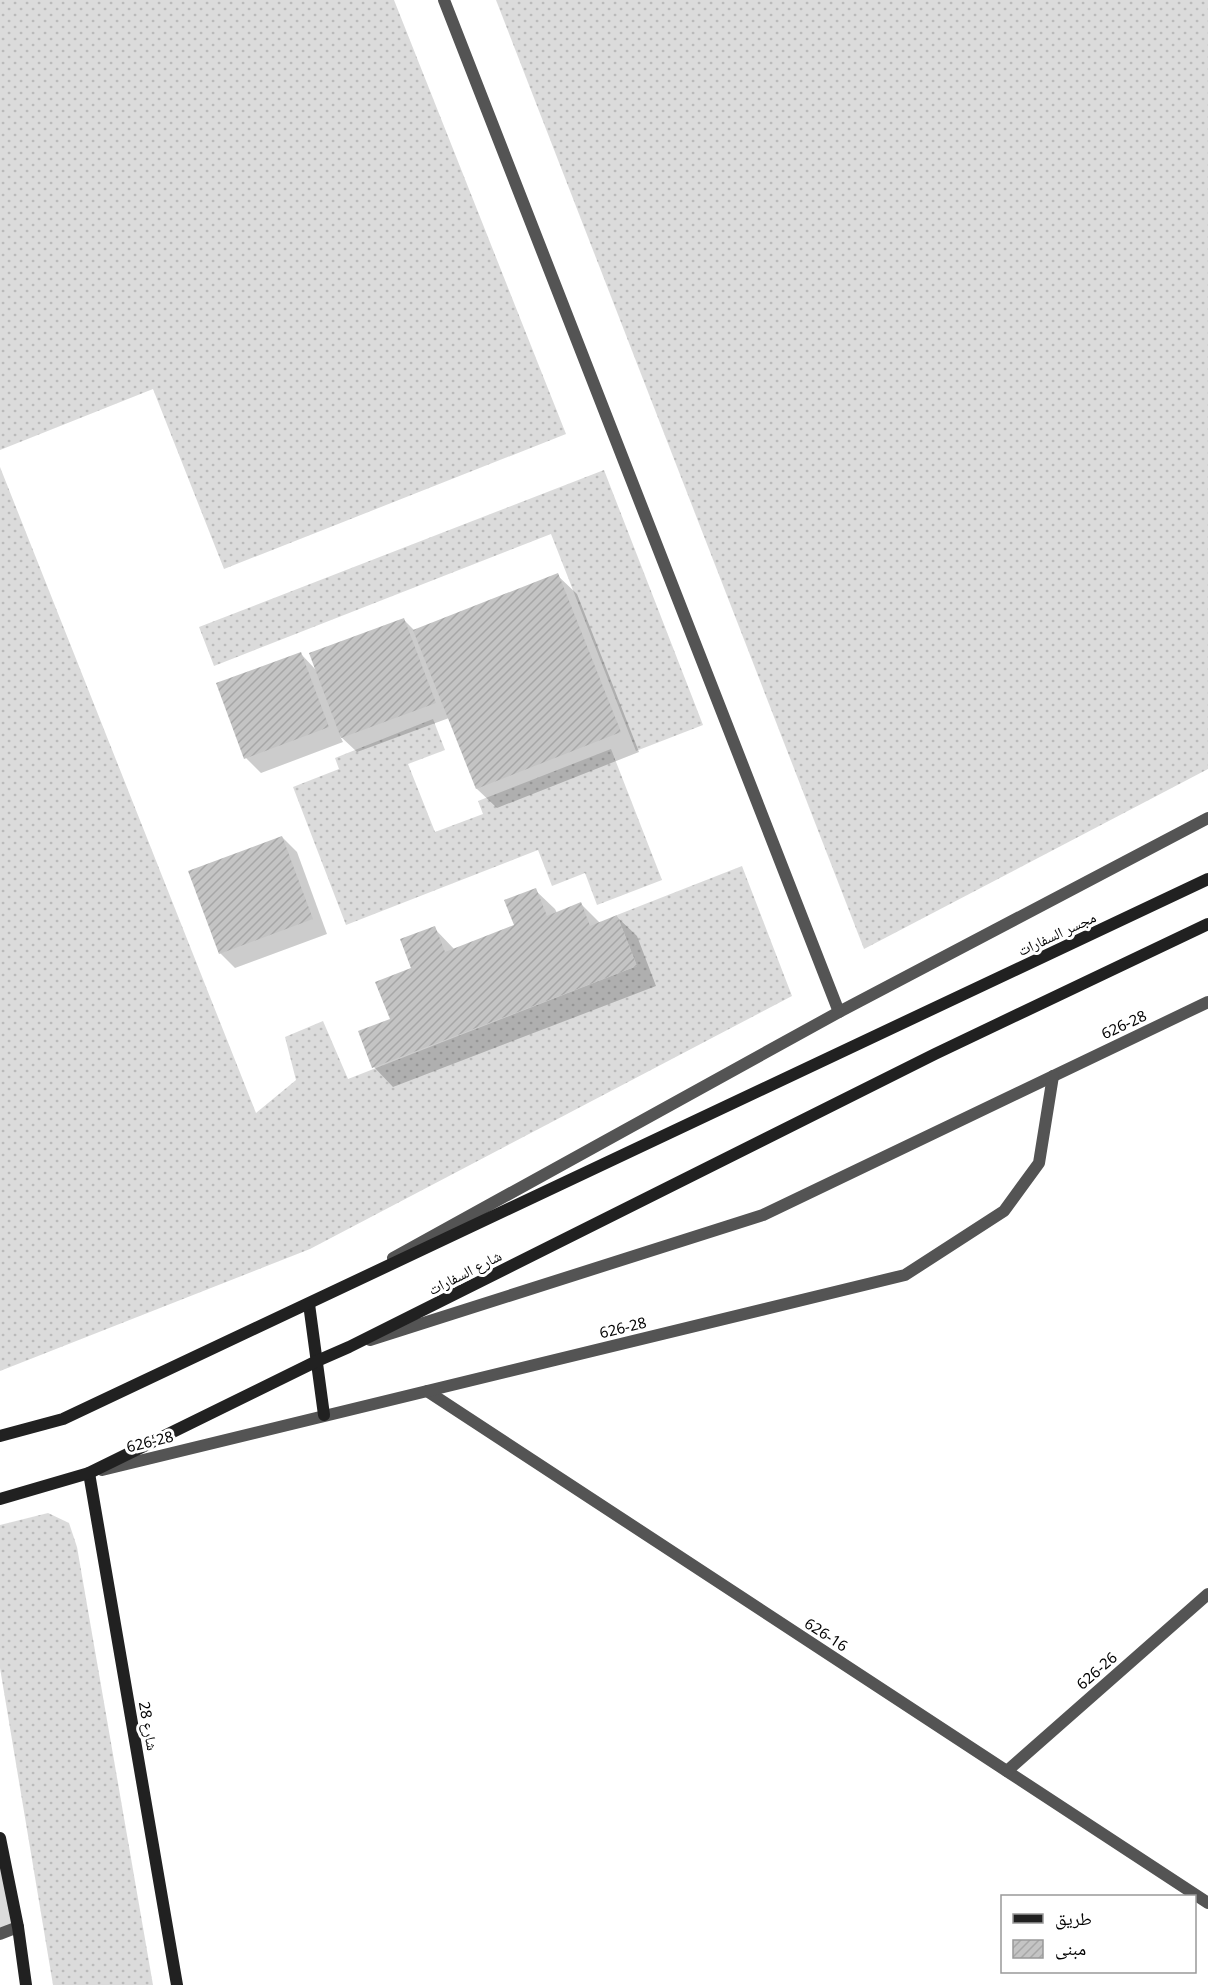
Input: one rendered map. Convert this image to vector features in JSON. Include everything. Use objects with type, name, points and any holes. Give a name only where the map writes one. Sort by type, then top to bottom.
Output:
[{"type":"main road","name":"مجسر السفارات","points":[[309,1304],[1208,879]]},
{"type":"main road","name":"شارع السفارات","points":[[0,1499],[89,1473],[349,1347],[935,1054],[1208,924]]},
{"type":"main road","points":[[0,1436],[63,1419],[309,1304],[324,1415]]},
{"type":"main road","name":"شارع 28","points":[[89,1473],[177,1985]]},
{"type":"main road","points":[[0,1838],[18,1927],[26,1985]]},
{"type":"street","points":[[444,0],[839,1012]]},
{"type":"street","points":[[309,1304],[839,1012],[1208,818]]},
{"type":"street","name":"626-28","points":[[349,1347],[762,1215],[1208,1002]]},
{"type":"street","name":"626-28","points":[[89,1473],[904,1275],[1004,1211],[1039,1163],[1053,1076]]},
{"type":"street","name":"626-16","points":[[427,1391],[1196,1895]]},
{"type":"street","name":"626-26","points":[[1006,1771],[1208,1594]]},
{"type":"street","points":[[0,1934],[18,1927]]},
{"type":"shaded area","points":[[0,0],[394,0],[566,434],[224,569],[153,389],[0,450]]},
{"type":"shaded area","points":[[496,0],[1208,0],[1208,769],[864,949]]},
{"type":"shaded area","points":[[0,467],[256,1113],[296,1080],[285,1037],[323,1021],[348,1079],[637,966],[617,915],[742,866],[792,996],[310,1249],[0,1371]]},
{"type":"shaded area","points":[[604,470],[703,725],[636,751],[551,534],[214,666],[199,627]]},
{"type":"shaded area","points":[[433,719],[445,750],[408,764],[435,832],[483,814],[478,801],[611,749],[662,880],[597,905],[585,873],[552,886],[538,850],[346,925],[293,787],[339,769],[335,758]]},
{"type":"shaded area","points":[[48,1513],[69,1523],[77,1547],[153,1985],[53,1985],[0,1668],[0,1525]]},
{"type":"shaded area","points":[[0,1860],[18,1927],[0,1934]]},
{"type":"building","points":[[558,573],[621,732],[476,789],[413,630]]},
{"type":"building","points":[[404,618],[436,703],[341,738],[309,653]]},
{"type":"building","points":[[301,652],[329,727],[244,759],[216,683]]},
{"type":"building","points":[[282,836],[313,919],[219,954],[188,871]]},
{"type":"building","points":[[536,888],[547,916],[581,902],[590,926],[617,915],[637,966],[372,1068],[358,1031],[390,1019],[375,982],[411,968],[400,939],[435,926],[445,952],[514,925],[504,900]]}]
